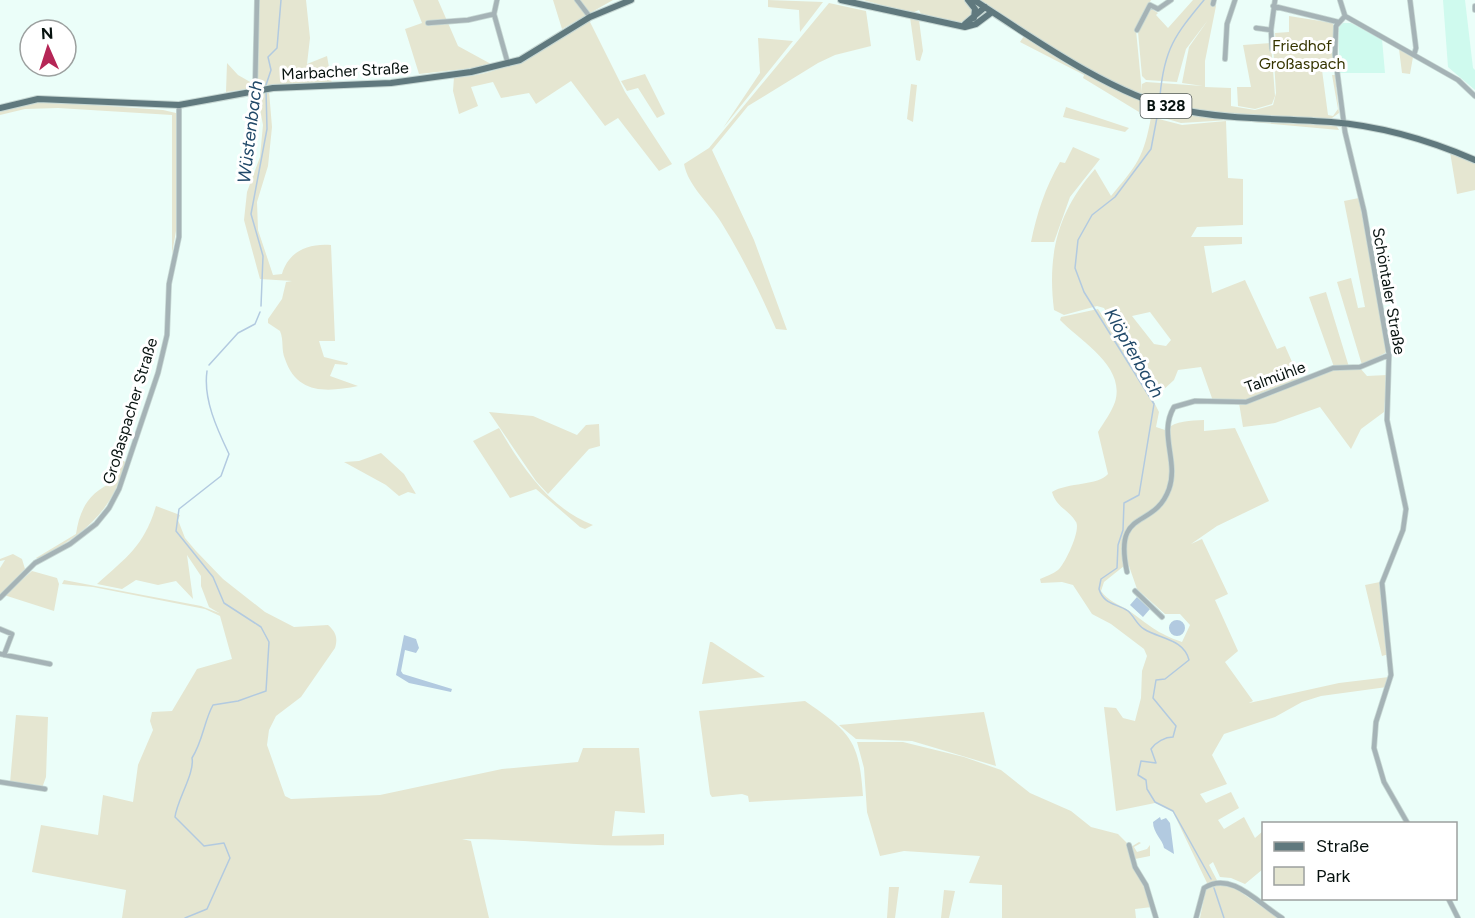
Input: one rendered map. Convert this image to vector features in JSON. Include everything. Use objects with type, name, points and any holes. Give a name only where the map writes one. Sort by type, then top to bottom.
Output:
[{"type":"main road","name":"Marbacher Straße","points":[[0,108],[38,99],[178,105],[266,89],[391,83],[508,64],[539,50],[590,17],[631,0]]},
{"type":"main road","points":[[841,0],[957,25],[972,26],[992,12]]},
{"type":"main road","points":[[968,0],[975,9],[972,21]]},
{"type":"main road","name":"B 328","points":[[974,0],[1104,80],[1151,101],[1198,113],[1344,123],[1413,137],[1475,160]]},
{"type":"main road","points":[[957,25],[972,21],[985,7]]},
{"type":"street","points":[[255,91],[257,0]]},
{"type":"street","points":[[496,0],[495,14],[508,64]]},
{"type":"street","points":[[577,0],[590,17]]},
{"type":"street","points":[[1137,30],[1151,3],[1158,9],[1171,0]]},
{"type":"street","points":[[1225,59],[1227,24],[1234,0]]},
{"type":"street","points":[[1272,49],[1271,30],[1275,0]]},
{"type":"street","points":[[1340,0],[1345,16],[1458,80],[1475,96]]},
{"type":"street","points":[[1410,0],[1416,48],[1414,55]]},
{"type":"street","points":[[1273,6],[1338,22]]},
{"type":"street","points":[[428,23],[468,20],[495,14]]},
{"type":"street","points":[[1344,123],[1335,55],[1338,22],[1345,16]]},
{"type":"street","points":[[1256,28],[1271,30]]},
{"type":"street","name":"Großaspacher Straße","points":[[0,598],[35,563],[70,544],[96,524],[109,508],[119,489],[158,374],[167,335],[169,284],[179,237],[178,105]]},
{"type":"street","points":[[1326,122],[1338,118],[1342,108]]},
{"type":"street","name":"Schöntaler Straße","points":[[1344,123],[1364,211],[1389,355],[1387,420],[1406,504],[1406,518],[1382,583],[1391,675],[1376,722],[1374,740],[1381,775],[1407,822]]},
{"type":"street","name":"Talmühle","points":[[1127,572],[1124,544],[1128,527],[1150,512],[1164,498],[1169,488],[1171,477],[1166,430],[1174,407],[1195,401],[1245,402],[1324,371],[1339,367],[1360,367],[1389,355]]},
{"type":"street","points":[[1134,591],[1162,617]]},
{"type":"street","points":[[0,629],[12,634],[2,654],[50,664]]},
{"type":"street","points":[[0,782],[45,789]]},
{"type":"street","points":[[1129,845],[1156,918]]},
{"type":"street","points":[[1196,918],[1204,888],[1220,882],[1233,885],[1282,918]]},
{"type":"street","points":[[1449,900],[1458,918]]},
{"type":"shaded area","points":[[1443,0],[1465,0],[1475,70],[1475,90],[1448,67]]},
{"type":"shaded area","points":[[1343,23],[1351,23],[1382,39],[1385,73],[1340,73],[1338,28]]},
{"type":"green space","points":[[258,0],[306,0],[310,38],[307,64],[327,56],[332,84],[257,88]]},
{"type":"green space","points":[[413,0],[438,0],[458,46],[491,64],[419,74],[405,29],[422,23]]},
{"type":"green space","points":[[553,0],[613,0],[562,29]]},
{"type":"green space","points":[[768,0],[823,2],[800,32],[799,10],[768,7]]},
{"type":"green space","points":[[863,0],[965,0],[972,6],[974,14],[964,23],[922,16],[919,10],[912,13]]},
{"type":"green space","name":"Friedhof Großaspach","points":[[979,0],[1151,0],[1136,30],[1142,92],[1142,84],[1146,82],[1203,86],[1182,83],[1189,47],[1208,20],[1186,49],[1177,82],[1146,80],[1142,76],[1138,32],[1150,8],[1158,13],[1156,15],[1168,28],[1193,0],[1212,0],[1216,6],[1205,61],[1205,87],[1231,88],[1231,106],[1255,110],[1273,105],[1276,93],[1273,44],[1276,44],[1275,33],[1289,32],[1289,16],[1333,23],[1333,69],[1322,70],[1328,115],[1333,116],[1338,109],[1332,75],[1335,75],[1339,113],[1332,118],[1321,119],[1235,115],[1184,108],[1157,101],[1104,78],[1052,48]]},
{"type":"green space","points":[[829,3],[866,11],[871,46],[835,55],[818,63],[748,106],[712,150],[754,240],[787,330],[776,329],[736,248],[716,215],[690,180],[684,164],[709,148]]},
{"type":"green space","points":[[910,17],[919,20],[923,51],[920,61],[916,60]]},
{"type":"green space","points":[[589,20],[625,92],[672,164],[659,171],[618,118],[605,126],[571,81],[536,104],[529,93],[501,98],[493,82],[471,87],[478,106],[459,114],[453,91],[454,77],[490,72],[524,58]]},
{"type":"green space","points":[[1024,36],[1070,66],[1140,100],[1139,112],[1083,78],[1084,75],[1020,42]]},
{"type":"green space","points":[[758,38],[793,41],[723,128],[760,73]]},
{"type":"green space","points":[[1271,43],[1275,96],[1272,104],[1255,109],[1238,106],[1237,87],[1251,87],[1243,45]]},
{"type":"green space","points":[[1399,49],[1413,57],[1410,74],[1402,73]]},
{"type":"green space","points":[[227,63],[238,75],[252,83],[253,88],[226,92]]},
{"type":"green space","points":[[645,74],[665,114],[657,118],[638,88],[627,91],[621,81]]},
{"type":"green space","points":[[911,84],[917,85],[913,122],[907,119]]},
{"type":"green space","points":[[269,91],[272,127],[268,166],[257,202],[258,230],[273,275],[282,274],[289,260],[300,250],[307,247],[331,245],[335,341],[319,341],[324,357],[348,363],[347,365],[335,364],[330,376],[358,386],[325,390],[305,385],[290,371],[283,352],[280,331],[268,323],[268,319],[282,299],[286,282],[292,281],[260,279],[244,220],[247,192],[260,157],[263,125],[257,93]]},
{"type":"green space","points":[[40,101],[163,110],[176,113],[176,231],[172,254],[172,115],[58,108],[25,109],[0,115],[0,111]]},
{"type":"green space","points":[[1142,101],[1168,109],[1336,125],[1339,130],[1230,120],[1181,123],[1144,112]]},
{"type":"green space","points":[[1066,107],[1129,128],[1125,132],[1063,117]]},
{"type":"green space","points":[[1151,117],[1182,125],[1226,121],[1228,178],[1243,179],[1243,225],[1197,227],[1191,237],[1242,237],[1242,244],[1204,246],[1212,293],[1245,280],[1277,349],[1285,346],[1300,380],[1246,400],[1213,401],[1201,367],[1178,370],[1174,380],[1162,391],[1149,385],[1104,308],[1097,306],[1064,315],[1054,310],[1052,270],[1054,252],[1064,217],[1072,201],[1095,169],[1111,196],[1138,160]],"holes":[[[1150,312],[1171,340],[1166,346],[1154,344],[1132,316]]]},
{"type":"green space","points":[[1073,147],[1100,159],[1070,197],[1054,242],[1031,242],[1050,181],[1060,162],[1065,163]]},
{"type":"green space","points":[[1450,152],[1475,164],[1475,190],[1457,194]]},
{"type":"green space","points":[[1359,198],[1387,349],[1385,353],[1362,365],[1337,282],[1351,278],[1358,308],[1365,307],[1344,201]]},
{"type":"green space","points":[[1326,292],[1349,367],[1334,367],[1309,297]]},
{"type":"green space","points":[[1098,309],[1150,389],[1163,395],[1153,400],[1159,412],[1156,427],[1165,430],[1170,473],[1168,487],[1163,499],[1131,524],[1125,533],[1123,547],[1124,566],[1104,582],[1101,591],[1110,600],[1153,628],[1182,642],[1190,625],[1180,614],[1165,614],[1137,589],[1129,566],[1126,566],[1124,549],[1126,537],[1131,528],[1155,510],[1169,491],[1172,468],[1166,430],[1179,423],[1204,420],[1204,431],[1235,428],[1269,501],[1217,526],[1191,544],[1202,539],[1228,594],[1215,600],[1238,651],[1225,662],[1253,701],[1249,703],[1339,683],[1389,677],[1387,687],[1321,696],[1302,702],[1275,717],[1224,734],[1212,755],[1227,784],[1200,794],[1206,803],[1231,792],[1239,808],[1218,820],[1224,829],[1244,817],[1255,838],[1262,832],[1262,870],[1245,884],[1231,878],[1220,877],[1213,862],[1209,865],[1219,884],[1232,886],[1278,918],[1200,918],[1207,883],[1173,812],[1155,803],[1116,811],[1104,707],[1116,708],[1123,718],[1135,721],[1141,698],[1142,671],[1147,656],[1144,649],[1111,624],[1092,614],[1073,585],[1062,582],[1041,583],[1040,579],[1061,567],[1072,547],[1077,526],[1070,514],[1056,501],[1052,492],[1097,480],[1108,474],[1098,432],[1115,402],[1117,389],[1108,366],[1060,320],[1061,317]]},
{"type":"green space","points":[[1360,368],[1367,376],[1387,375],[1384,412],[1361,429],[1351,449],[1320,407],[1275,423],[1243,427],[1239,403],[1266,397],[1332,370]]},
{"type":"green space","points":[[489,412],[533,416],[577,435],[586,425],[599,424],[600,446],[589,449],[548,494],[536,481]]},
{"type":"green space","points":[[499,428],[538,485],[563,508],[593,525],[585,529],[580,527],[536,489],[510,498],[473,441]]},
{"type":"green space","points":[[381,453],[404,474],[416,494],[408,492],[399,496],[386,485],[344,462],[359,461]]},
{"type":"green space","points":[[123,461],[126,462],[120,480],[104,509],[71,539],[40,559],[36,558],[76,534],[84,508],[93,495],[115,481]]},
{"type":"green space","points":[[156,506],[180,515],[178,520],[185,538],[196,551],[223,579],[265,612],[294,627],[328,625],[335,633],[335,648],[301,697],[276,716],[269,730],[267,745],[285,796],[291,799],[380,795],[502,769],[578,762],[583,748],[639,748],[645,813],[615,811],[612,836],[664,834],[664,845],[462,839],[471,841],[489,918],[122,918],[126,890],[32,872],[41,825],[98,835],[103,795],[133,802],[138,765],[153,730],[150,721],[152,712],[172,711],[197,669],[232,659],[220,616],[205,609],[93,587],[62,584],[64,580],[201,606],[219,613],[209,607],[201,586],[201,576],[187,555],[193,599],[176,581],[158,585],[136,580],[122,589],[97,584],[126,558],[140,541]]},
{"type":"green space","points":[[13,554],[22,559],[25,569],[0,595],[0,568],[5,560],[0,561],[0,559]]},
{"type":"green space","points":[[32,571],[57,578],[59,584],[54,611],[4,595]]},
{"type":"green space","points":[[1380,582],[1389,654],[1382,656],[1365,585]]},
{"type":"green space","points":[[710,642],[712,642],[765,677],[702,684]]},
{"type":"green space","points":[[805,701],[833,721],[850,739],[859,762],[863,796],[749,802],[748,796],[742,794],[712,797],[699,711]]},
{"type":"green space","points":[[984,712],[996,766],[912,741],[856,739],[839,725]]},
{"type":"green space","points":[[16,715],[48,717],[46,777],[42,788],[10,783]]},
{"type":"green space","points":[[857,742],[903,742],[964,757],[1001,770],[1030,793],[1071,811],[1091,827],[1118,834],[1127,843],[1152,907],[1135,909],[1136,918],[1002,918],[1002,885],[969,883],[980,856],[904,851],[880,856],[867,812],[864,768]]},
{"type":"green space","points":[[1141,843],[1134,847],[1137,852],[1147,849],[1150,845],[1150,856],[1135,859],[1131,847]]},
{"type":"green space","points":[[889,887],[899,887],[895,918],[887,918]]},
{"type":"green space","points":[[944,890],[955,891],[949,918],[941,918]]},
{"type":"water","points":[[1137,597],[1150,609],[1143,617],[1130,605]]},
{"type":"water","points":[[1177,620],[1185,628],[1177,636],[1169,628]]},
{"type":"water","points":[[404,635],[416,639],[419,648],[416,653],[405,650],[401,671],[403,674],[452,689],[451,692],[409,683],[396,675]]},
{"type":"water","points":[[1160,817],[1161,820],[1166,818],[1170,823],[1174,854],[1164,848],[1155,830],[1153,822]]},
{"type":"waterway","name":"Wüstenbach","points":[[266,85],[271,70],[268,57],[277,48],[281,0]]},
{"type":"waterway","name":"Klöpferbach","points":[[1160,96],[1168,54],[1178,33],[1204,0]]},
{"type":"waterway","name":"Wüstenbach","points":[[261,306],[263,256],[251,214],[267,129],[266,90]]},
{"type":"waterway","name":"Klöpferbach","points":[[1158,112],[1151,149],[1115,197],[1092,215],[1078,240],[1075,268],[1084,292],[1154,404],[1139,495],[1124,503],[1123,530],[1118,545],[1117,568],[1101,579],[1099,589],[1104,598],[1128,611],[1142,627],[1177,644],[1189,660],[1165,679],[1156,680],[1153,698],[1176,726],[1173,737],[1161,740],[1151,749],[1156,763],[1141,761],[1138,775],[1146,780],[1147,789],[1155,802],[1173,811],[1211,879]]},
{"type":"waterway","name":"Wüstenbach","points":[[209,365],[238,333],[255,324],[260,312]]},
{"type":"waterway","name":"Wüstenbach","points":[[185,918],[207,909],[230,858],[224,843],[204,846],[175,817],[191,771],[192,758],[213,705],[238,701],[266,691],[269,642],[261,627],[224,603],[213,577],[176,531],[179,509],[221,476],[229,454],[209,403],[207,371]]},
{"type":"waterway","name":"Klöpferbach","points":[[1214,888],[1224,918]]}]
